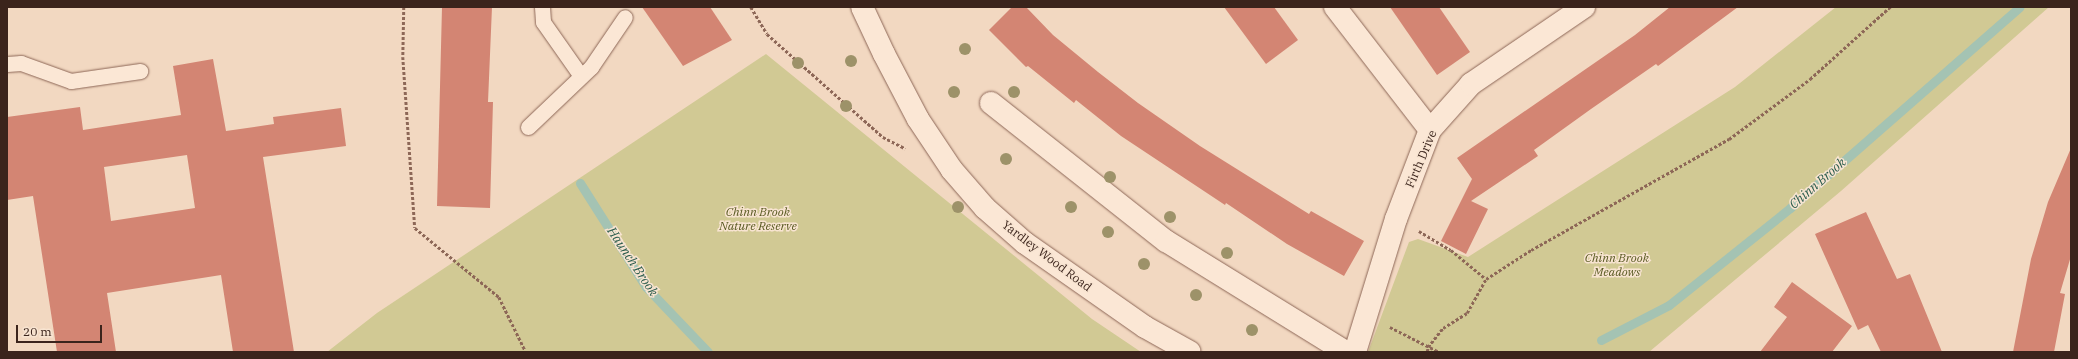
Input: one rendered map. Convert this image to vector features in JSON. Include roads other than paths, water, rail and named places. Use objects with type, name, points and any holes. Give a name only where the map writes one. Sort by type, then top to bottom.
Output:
[{"type":"street","name":"Yardley Wood Road","points":[[862,7],[884,54],[918,119],[952,170],[986,208],[1025,243],[1145,327],[1190,352]]},
{"type":"street","points":[[1335,7],[1430,130]]},
{"type":"street","name":"Firth Drive","points":[[1355,352],[1396,219],[1430,130],[1471,84],[1584,7]]},
{"type":"street","points":[[991,104],[1166,241],[1346,352]]},
{"type":"lane","points":[[542,7],[543,22],[581,76]]},
{"type":"lane","points":[[528,127],[591,67],[625,17]]},
{"type":"lane","points":[[7,64],[21,63],[71,81],[140,71]]},
{"type":"waterway","name":"Chinn Brook","points":[[1601,340],[1669,305],[1790,208],[2020,7]]},
{"type":"waterway","name":"Haunch Brook","points":[[580,183],[646,287],[708,352]]},
{"type":"park label","name":"Chinn Brook Nature Reserve","points":[[758,219]]},
{"type":"park label","name":"Chinn Brook Meadows","points":[[1617,265]]}]
